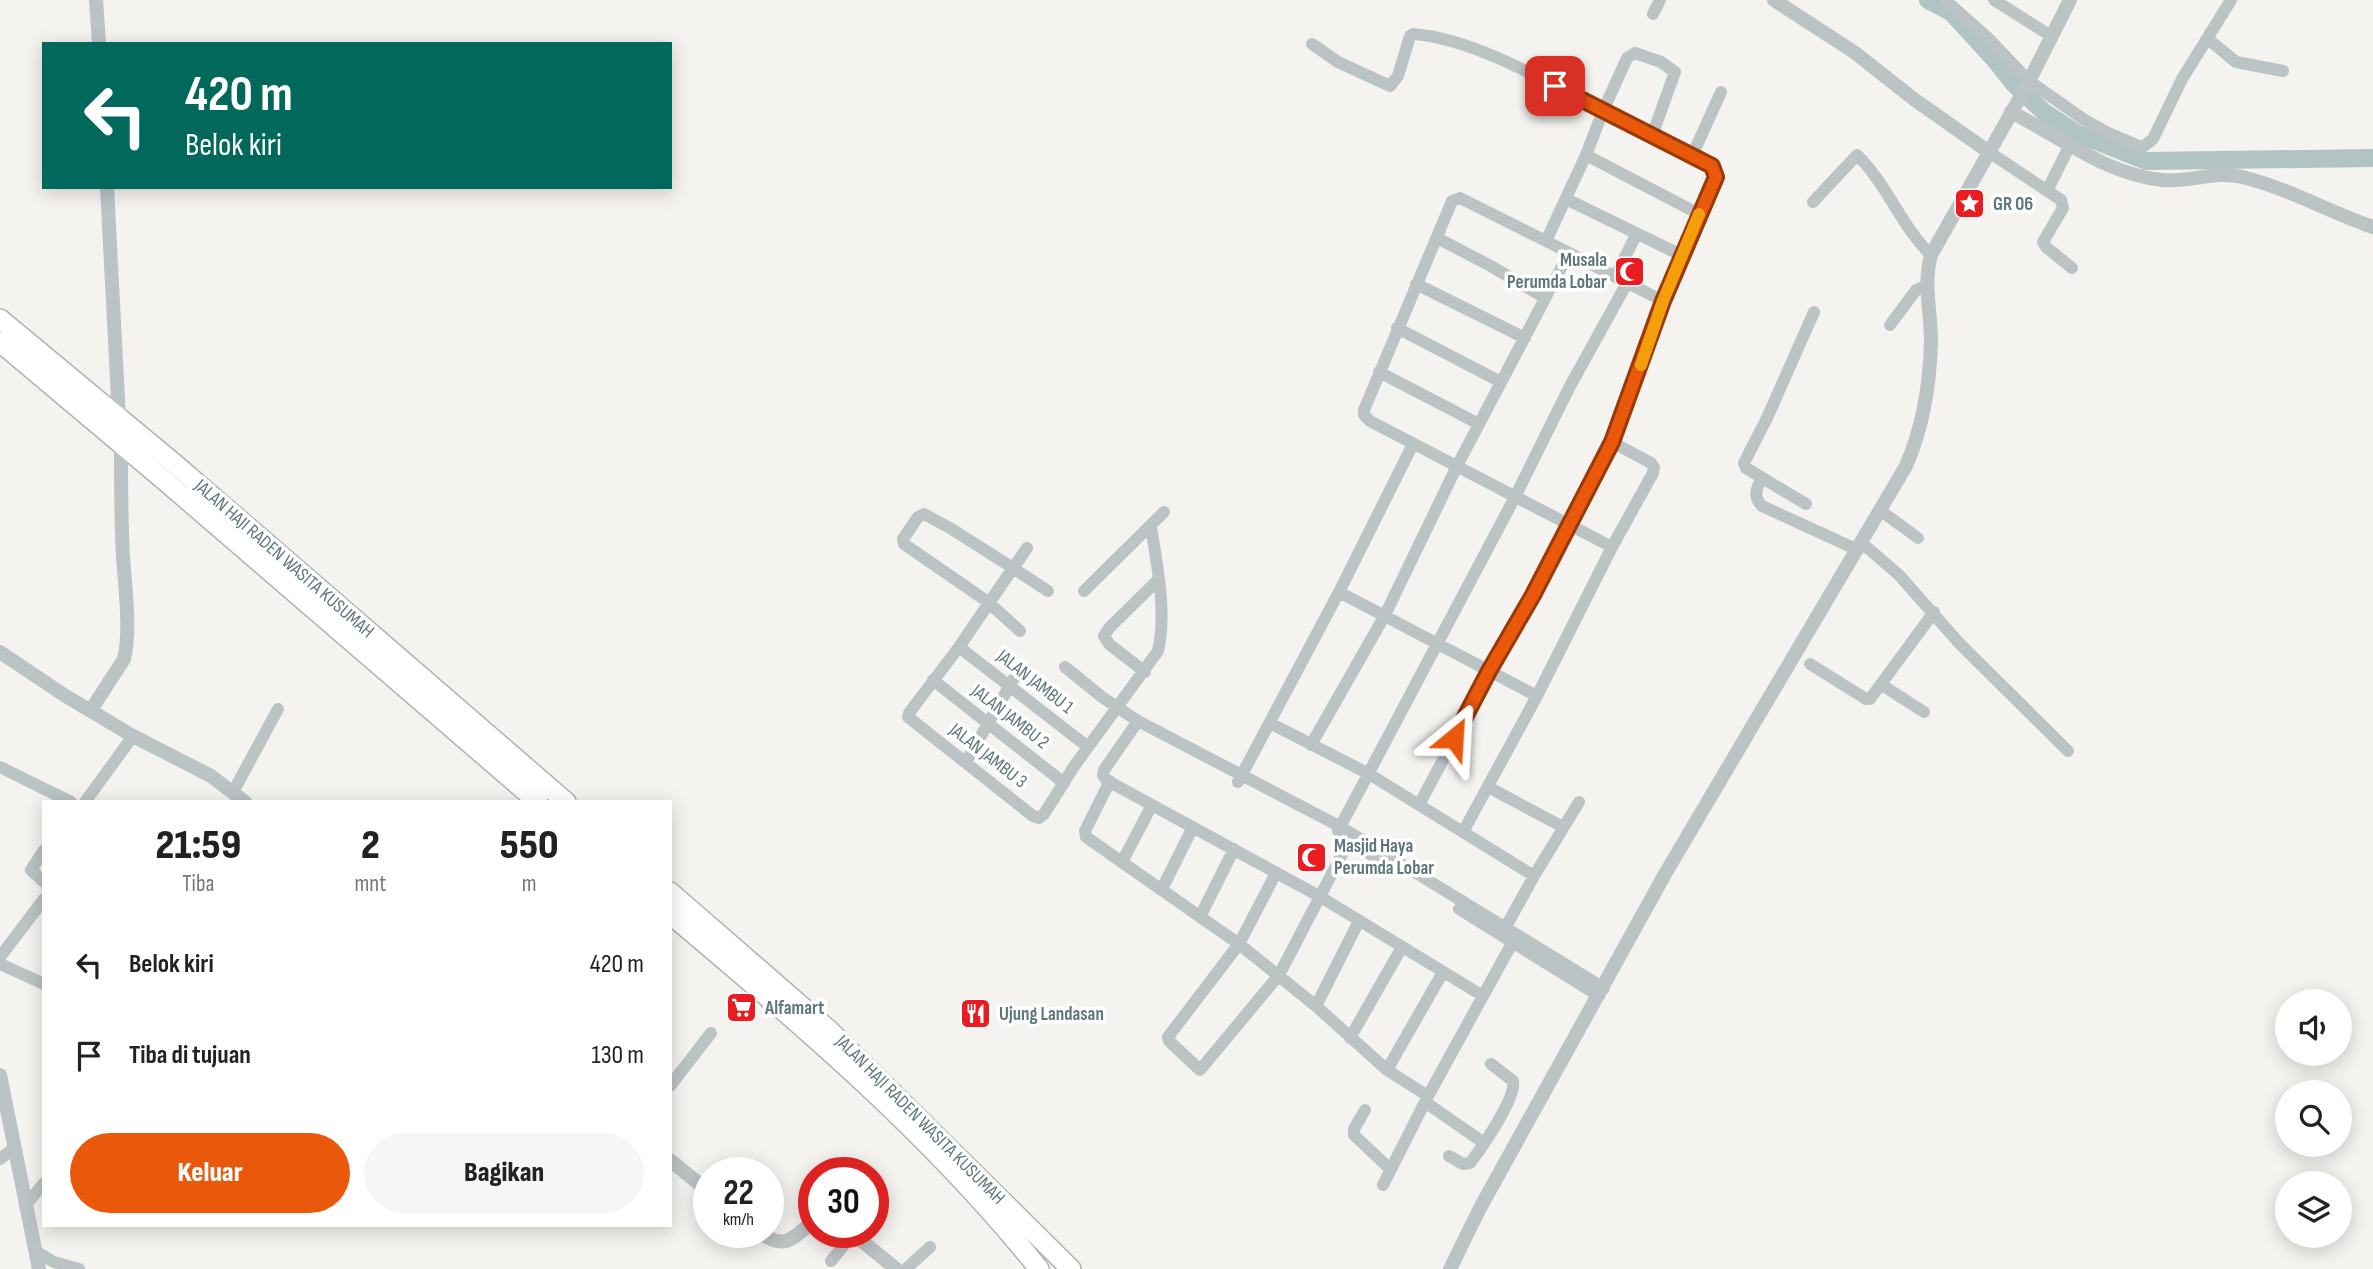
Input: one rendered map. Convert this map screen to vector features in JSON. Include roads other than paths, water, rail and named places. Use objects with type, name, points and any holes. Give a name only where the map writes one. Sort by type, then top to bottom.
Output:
[{"type":"highway","name":"JALAN HAJI RADEN WASITA KUSUMAH","points":[[0,319],[119,418],[170,472],[536,800]]},
{"type":"highway","name":"JALAN HAJI RADEN WASITA KUSUMAH","points":[[0,342],[121,444],[170,472],[564,800]]},
{"type":"highway","name":"JALAN HAJI RADEN WASITA KUSUMAH","points":[[672,894],[1072,1269]]},
{"type":"highway","name":"JALAN HAJI RADEN WASITA KUSUMAH","points":[[672,916],[825,1038],[959,1178],[1039,1269]]},
{"type":"street","points":[[96,0],[99,42]]},
{"type":"street","points":[[1653,14],[1660,0]]},
{"type":"street","points":[[1774,0],[1854,52],[1986,156],[2058,195],[2063,208],[2043,242],[2072,268]]},
{"type":"street","points":[[1945,0],[1987,37],[2027,84],[2106,132],[2144,146],[2153,139],[2182,79],[2231,0]]},
{"type":"street","points":[[1994,0],[2051,36]]},
{"type":"street","points":[[1450,1269],[1480,1208],[1664,874],[1906,466],[1921,425],[1928,377],[1931,341],[1926,277],[1931,255],[2027,84],[2070,0]]},
{"type":"street","points":[[1312,44],[1338,62],[1390,86],[1398,76],[1410,36],[1413,34],[1434,36],[1466,45],[1712,166],[1716,173],[1663,301],[1612,442],[1419,805]]},
{"type":"street","points":[[2208,39],[2236,62],[2283,71]]},
{"type":"street","points":[[1546,241],[1603,111],[1631,54],[1635,53],[1672,68],[1675,75],[1652,136]]},
{"type":"street","points":[[1692,156],[1720,92]]},
{"type":"street","points":[[2012,110],[2102,162],[2151,179],[2174,181],[2220,174],[2242,176],[2373,227]]},
{"type":"street","points":[[2048,189],[2070,145]]},
{"type":"street","points":[[1586,155],[1699,214]]},
{"type":"street","points":[[1813,202],[1854,156],[1858,155],[1873,172],[1920,244],[1931,255]]},
{"type":"street","points":[[107,189],[119,418]]},
{"type":"street","points":[[1612,547],[1413,444],[1365,417],[1364,410],[1452,201],[1458,198],[1663,301]]},
{"type":"street","points":[[1566,199],[1683,256]]},
{"type":"street","points":[[1339,830],[1515,497],[1621,280],[1636,235]]},
{"type":"street","points":[[1437,238],[1545,298]]},
{"type":"street","points":[[1311,745],[1384,615],[1457,466],[1569,253]]},
{"type":"street","points":[[1416,284],[1525,338]]},
{"type":"street","points":[[1890,325],[1916,290],[1926,286]]},
{"type":"street","points":[[1807,504],[1746,468],[1744,463],[1814,312]]},
{"type":"street","points":[[1397,328],[1501,382]]},
{"type":"street","points":[[1379,373],[1479,424]]},
{"type":"street","points":[[1463,832],[1654,469],[1651,463],[1612,442]]},
{"type":"street","points":[[91,710],[124,659],[126,651],[127,604],[121,444]]},
{"type":"street","points":[[1240,778],[1339,592],[1413,444]]},
{"type":"street","points":[[1762,478],[1755,491],[1755,496],[1762,506],[1860,547],[1899,575],[1960,644],[2068,751]]},
{"type":"street","points":[[1881,511],[1918,538]]},
{"type":"street","points":[[1084,591],[1164,512]]},
{"type":"street","points":[[1020,631],[988,602],[904,544],[903,539],[918,517],[924,514],[950,528],[1048,591]]},
{"type":"street","points":[[1064,783],[1145,672],[1160,646],[1159,579],[1151,527]]},
{"type":"street","points":[[933,680],[1027,548]]},
{"type":"street","points":[[1145,672],[1109,644],[1104,636],[1159,579]]},
{"type":"street","points":[[1339,592],[1536,696]]},
{"type":"street","points":[[1810,664],[1866,699],[1873,697],[1934,612]]},
{"type":"street","name":"JALAN JAMBU 1","points":[[959,647],[1088,747]]},
{"type":"street","points":[[0,652],[133,736],[211,776],[240,798],[278,709]]},
{"type":"street","points":[[966,762],[1021,666]]},
{"type":"street","points":[[1065,667],[1137,724],[1339,830],[1601,992]]},
{"type":"street","name":"JALAN JAMBU 3","points":[[933,680],[909,713],[908,717],[914,723],[1033,816],[1040,817],[1064,783]]},
{"type":"street","name":"JALAN JAMBU 2","points":[[933,680],[1064,783]]},
{"type":"street","points":[[1882,685],[1924,712]]},
{"type":"street","points":[[1269,723],[1369,774],[1534,876]]},
{"type":"street","points":[[1137,724],[1104,770],[1103,777],[1319,897],[1483,996]]},
{"type":"street","points":[[86,800],[133,736]]},
{"type":"street","points":[[0,767],[67,800]]},
{"type":"street","points":[[1110,781],[1084,833],[1239,944],[1316,1006],[1387,1070],[1484,1143]]},
{"type":"street","points":[[1488,787],[1563,827]]},
{"type":"street","points":[[1383,1185],[1483,996],[1534,876],[1579,802]]},
{"type":"street","points":[[1122,862],[1152,804]]},
{"type":"street","points":[[1162,888],[1193,827]]},
{"type":"street","points":[[1339,830],[1349,841],[1509,935]]},
{"type":"street","points":[[1276,873],[1239,944],[1168,1037],[1198,1069],[1202,1070],[1279,975],[1349,841]]},
{"type":"street","points":[[1200,917],[1234,849]]},
{"type":"street","points":[[42,853],[31,870],[42,880]]},
{"type":"street","points":[[0,957],[42,902]]},
{"type":"street","points":[[1316,1006],[1359,921]]},
{"type":"street","points":[[1350,1038],[1402,947]]},
{"type":"street","points":[[0,964],[42,983]]},
{"type":"street","points":[[1387,1070],[1443,972]]},
{"type":"street","points":[[672,1083],[711,1033]]},
{"type":"street","points":[[1450,1156],[1463,1164],[1469,1164],[1484,1143],[1514,1087],[1511,1079],[1491,1064]]},
{"type":"street","points":[[0,1075],[39,1269]]},
{"type":"street","points":[[1365,1110],[1354,1129],[1354,1135],[1390,1169]]},
{"type":"street","points":[[0,1159],[13,1149]]},
{"type":"street","points":[[672,1162],[693,1179]]},
{"type":"street","points":[[25,1206],[42,1185]]},
{"type":"street","points":[[906,1269],[930,1247]]},
{"type":"street","points":[[831,1261],[841,1248]]},
{"type":"street","points":[[870,1248],[896,1269]]},
{"type":"street","points":[[35,1251],[54,1262],[79,1269]]},
{"type":"waterway","points":[[1928,0],[1951,12],[2014,84],[2044,112],[2076,133],[2146,161],[2373,158]]},
{"type":"place","name":"GR 06","points":[[1970,204]]},
{"type":"place","name":"Musala Perumda Lobar","points":[[1630,271]]},
{"type":"place","name":"Masjid Haya Perumda Lobar","points":[[1311,857]]},
{"type":"place","name":"Alfamart","points":[[742,1008]]},
{"type":"place","name":"Ujung Landasan","points":[[976,1014]]}]
